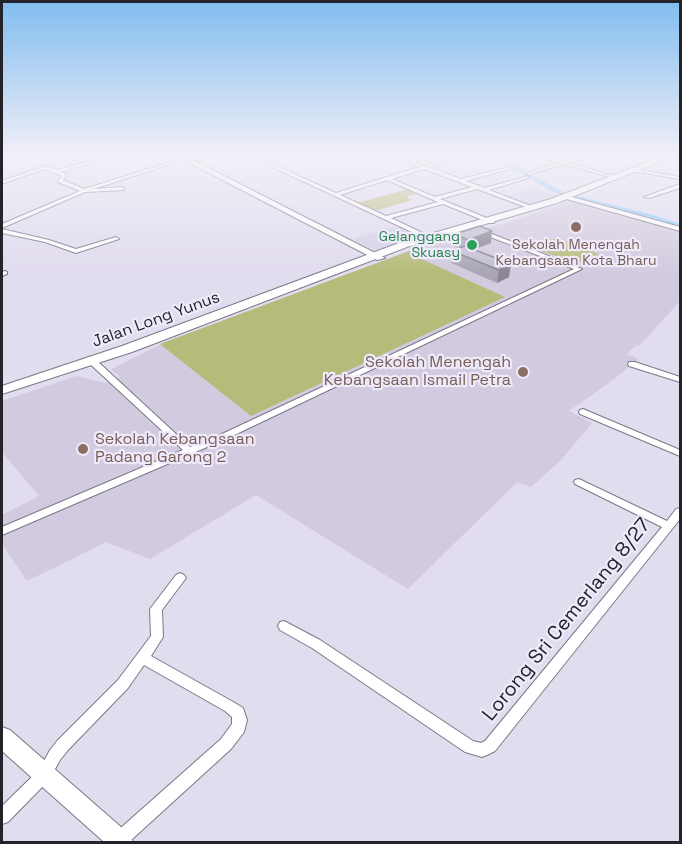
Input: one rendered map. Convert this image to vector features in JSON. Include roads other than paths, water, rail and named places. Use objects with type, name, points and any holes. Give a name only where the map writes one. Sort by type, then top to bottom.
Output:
[{"type":"main road","points":[[256,195],[375,257]]},
{"type":"main road","name":"Jalan Long Yunus","points":[[2,390],[92,361],[429,238],[492,222],[569,195]]},
{"type":"main road","points":[[2,737],[120,842]]},
{"type":"street","points":[[2,226],[75,195]]},
{"type":"street","points":[[336,195],[429,238]]},
{"type":"street","points":[[429,195],[492,222]]},
{"type":"street","points":[[435,198],[445,195]]},
{"type":"street","points":[[499,195],[533,208]]},
{"type":"street","points":[[647,197],[652,195]]},
{"type":"street","points":[[565,197],[681,229]]},
{"type":"street","points":[[385,218],[444,202]]},
{"type":"street","points":[[2,531],[189,451],[579,269],[471,228]]},
{"type":"street","points":[[2,231],[76,251],[116,239]]},
{"type":"street","points":[[2,240],[13,235]]},
{"type":"street","points":[[92,361],[189,451]]},
{"type":"street","points":[[632,364],[679,378]]},
{"type":"street","points":[[583,412],[681,453]]},
{"type":"street","points":[[579,482],[669,526]]},
{"type":"street","name":"Lorong Sri Cemerlang 8/27","points":[[284,626],[316,644],[470,747],[482,750],[490,746],[681,512]]},
{"type":"street","points":[[2,816],[44,775],[55,755],[118,691],[143,658],[158,633],[156,609],[180,578]]},
{"type":"street","points":[[120,842],[226,744],[239,726],[240,720],[238,713],[230,707],[143,658]]},
{"type":"waterway","points":[[578,198],[651,216],[680,226]]},
{"type":"place","name":"Sekolah Menengah Kebangsaan Kota Bharu","points":[[576,227]]},
{"type":"place","name":"Gelanggang Skuasy","points":[[472,245]]},
{"type":"place","name":"Sekolah Menengah Kebangsaan Ismail Petra","points":[[523,372]]},
{"type":"place","name":"Sekolah Kebangsaan Padang Garong 2","points":[[83,449]]}]
